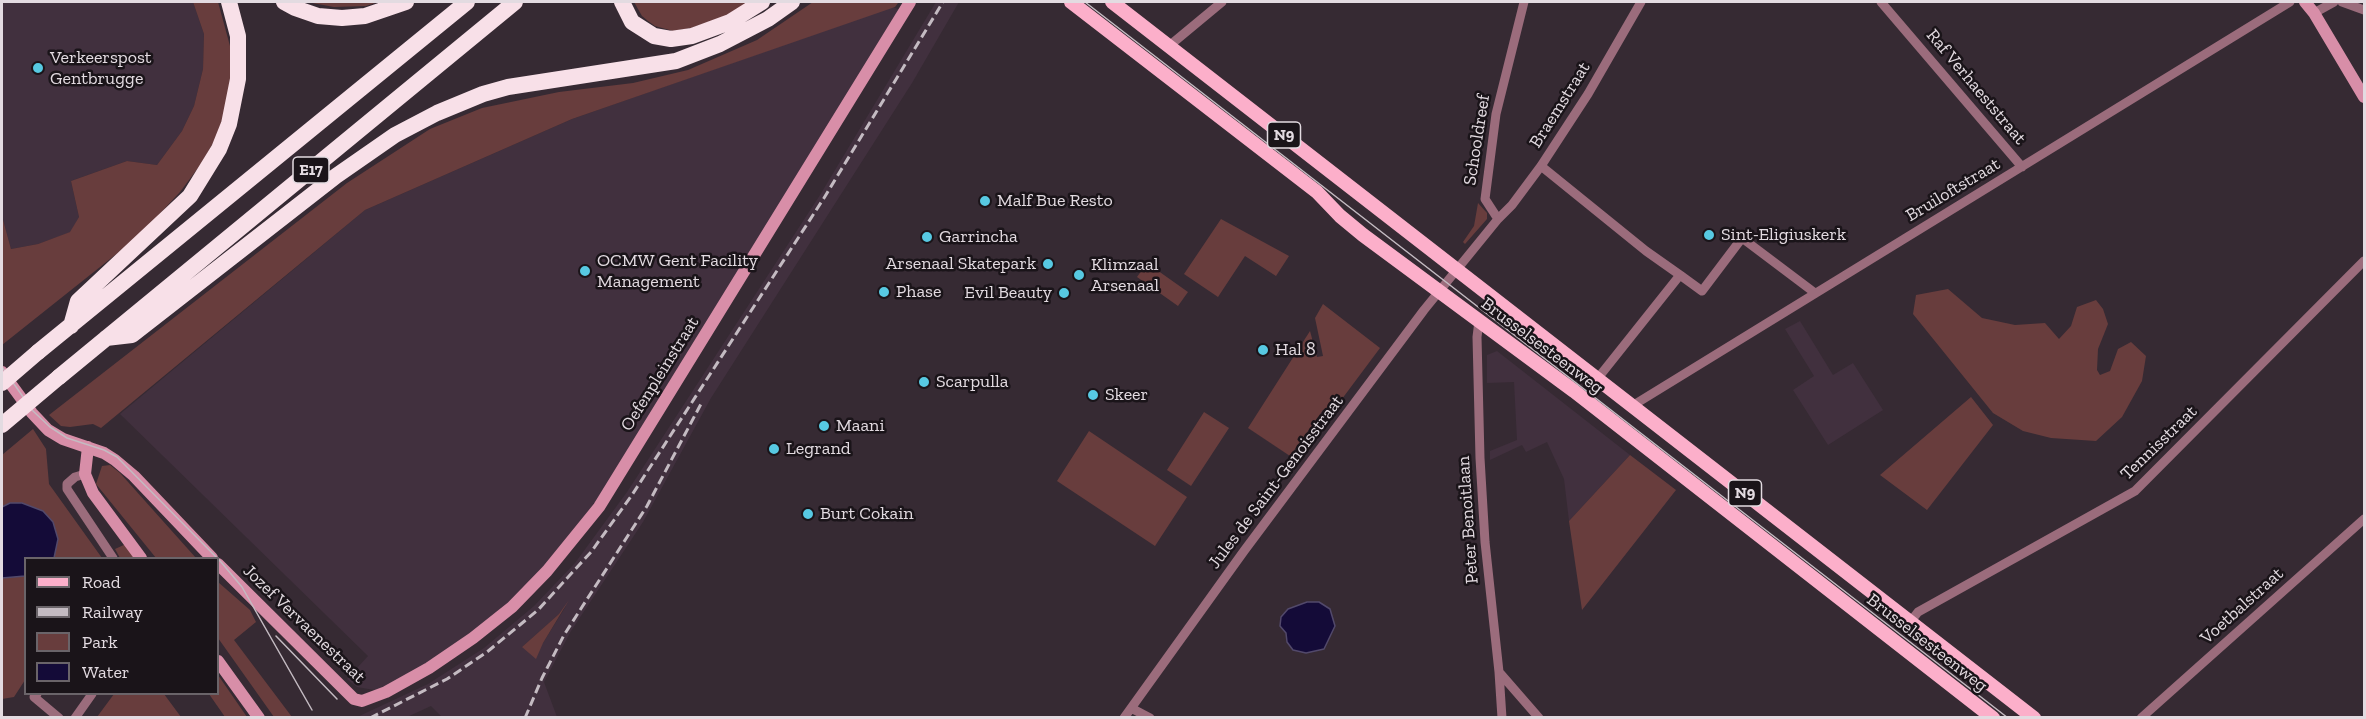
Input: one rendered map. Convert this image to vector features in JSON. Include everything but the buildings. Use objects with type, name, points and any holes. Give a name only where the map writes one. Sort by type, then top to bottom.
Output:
[{"type":"highway","points":[[70,326],[78,301],[190,196],[219,149],[229,124],[238,79],[238,36],[229,2]]},
{"type":"highway","points":[[284,2],[318,16],[342,18],[365,16],[406,2]]},
{"type":"highway","name":"E17","points":[[2,383],[467,2]]},
{"type":"highway","name":"E17","points":[[2,425],[515,2]]},
{"type":"highway","points":[[622,2],[632,21],[654,36],[671,39],[692,36],[730,22],[762,2]]},
{"type":"highway","points":[[106,338],[132,335],[336,176],[395,135],[437,113],[483,94],[508,87],[676,61],[720,44],[768,19],[792,2]]},
{"type":"main road","name":"Brusselsesteenweg","points":[[1071,2],[1317,192],[1340,216],[1438,292],[1618,425],[1994,717]]},
{"type":"main road","name":"Brusselsesteenweg","points":[[1112,2],[2034,717]]},
{"type":"street","name":"Oefenpleinstraat","points":[[369,699],[429,668],[473,638],[512,607],[576,538],[599,507],[910,2]]},
{"type":"street","points":[[1169,46],[1222,2]]},
{"type":"street","name":"Schooldreef","points":[[1498,219],[1485,199],[1496,114],[1524,2]]},
{"type":"street","name":"Braemstraat","points":[[1498,219],[1512,205],[1541,166],[1588,94],[1641,2]]},
{"type":"street","name":"Raf Verhaeststraat","points":[[1881,2],[2022,167]]},
{"type":"street","name":"Bruiloftstraat","points":[[1632,406],[2290,2]]},
{"type":"street","points":[[2305,2],[2314,13],[2364,97]]},
{"type":"street","points":[[2314,13],[2334,2]]},
{"type":"street","points":[[2342,2],[2364,10]]},
{"type":"street","points":[[1541,166],[1646,252],[1702,291],[1742,238],[1815,293]]},
{"type":"street","points":[[1457,268],[1498,219]]},
{"type":"street","name":"Tennisstraat","points":[[1911,621],[1918,612],[2135,491],[2364,261]]},
{"type":"street","name":"Jules de Saint-Genoisstraat","points":[[1124,717],[1244,551],[1457,268]]},
{"type":"street","points":[[1598,378],[1680,275]]},
{"type":"street","name":"Peter Benoitlaan","points":[[1479,321],[1477,337],[1482,500],[1502,717]]},
{"type":"street","points":[[2,372],[32,413],[48,430],[63,439],[104,453],[128,471],[211,557]]},
{"type":"street","points":[[88,447],[85,474],[93,493],[140,557]]},
{"type":"street","points":[[85,474],[75,477],[68,484],[67,489],[112,557]]},
{"type":"street","name":"Voetbalstraat","points":[[2141,717],[2364,519]]},
{"type":"street","name":"Jozef Vervaenestraat","points":[[219,565],[349,696],[362,701],[369,699]]},
{"type":"street","points":[[219,662],[260,717]]},
{"type":"street","points":[[1499,672],[1539,717]]},
{"type":"street","points":[[36,695],[34,697],[59,717]]},
{"type":"street","points":[[75,717],[91,695]]},
{"type":"street","points":[[1131,708],[1150,717]]},
{"type":"shaded area","points":[[2,2],[193,2],[204,34],[203,69],[194,106],[182,131],[157,165],[127,161],[71,181],[79,217],[71,232],[38,244],[11,249],[2,216]]},
{"type":"shaded area","points":[[936,2],[959,2],[912,83],[711,398],[643,522],[571,631],[544,682],[557,717],[442,717],[431,706],[407,717],[355,718],[428,684],[484,648],[534,606],[575,563],[627,492],[820,195]],"holes":[[[566,606],[543,643],[522,647]]]},
{"type":"shaded area","points":[[892,7],[904,11],[599,507],[547,571],[473,638],[386,692],[357,687],[347,679],[368,656],[120,414],[365,210],[572,119]]},
{"type":"shaded area","points":[[1800,321],[1833,375],[1853,363],[1883,410],[1828,445],[1793,390],[1814,376],[1785,329]]},
{"type":"shaded area","points":[[1497,351],[1630,455],[1569,521],[1564,479],[1547,442],[1526,452],[1522,445],[1490,460],[1490,451],[1517,440],[1514,382],[1487,383],[1487,355]]},
{"type":"green space","points":[[193,2],[218,2],[230,46],[231,71],[227,107],[216,138],[201,164],[180,192],[139,236],[2,345],[2,216],[11,249],[38,244],[70,232],[79,217],[71,181],[127,161],[157,165],[182,131],[194,106],[203,69],[204,34]]},
{"type":"green space","points":[[307,2],[378,2],[366,6],[334,7]]},
{"type":"green space","points":[[634,2],[750,2],[723,17],[691,28],[673,31],[655,26],[648,21],[642,16]]},
{"type":"green space","points":[[813,2],[898,3],[895,7],[572,119],[365,210],[101,428],[93,424],[61,426],[49,415],[347,183],[430,129],[482,108],[559,92],[633,83],[688,70],[757,40]]},
{"type":"green space","points":[[1478,203],[1487,213],[1487,219],[1465,244],[1463,242],[1474,226]]},
{"type":"green space","points":[[1221,219],[1289,256],[1276,276],[1245,256],[1218,297],[1184,274]]},
{"type":"green space","points":[[1147,263],[1188,292],[1178,306],[1137,277]]},
{"type":"green space","points":[[1948,289],[1982,318],[2015,325],[2045,323],[2059,339],[2071,326],[2077,307],[2096,300],[2103,309],[2108,324],[2098,349],[2097,370],[2100,375],[2110,371],[2118,349],[2131,342],[2146,356],[2142,381],[2122,417],[2096,441],[2051,438],[2023,431],[1993,413],[1913,314],[1916,295]]},
{"type":"green space","points":[[1323,304],[1380,348],[1330,415],[1323,410],[1290,456],[1248,428],[1310,331],[1317,357],[1323,356],[1315,318]]},
{"type":"green space","points":[[1971,397],[1993,425],[1927,510],[1880,475]]},
{"type":"green space","points":[[1204,412],[1229,428],[1191,486],[1167,470]]},
{"type":"green space","points":[[33,429],[46,449],[49,484],[101,557],[24,557],[24,682],[14,697],[2,699],[2,455]]},
{"type":"green space","points":[[1089,431],[1187,497],[1155,546],[1057,481]]},
{"type":"green space","points":[[1630,455],[1676,490],[1582,610],[1569,521]]},
{"type":"green space","points":[[110,465],[120,473],[195,557],[155,557],[96,484],[102,466]]},
{"type":"green space","points":[[126,544],[135,557],[119,557],[115,549]]},
{"type":"green space","points":[[219,583],[250,610],[256,622],[234,640],[292,717],[274,717],[219,639]]},
{"type":"green space","points":[[569,600],[536,659],[522,647],[559,614]]},
{"type":"green space","points":[[219,676],[247,717],[225,717],[210,695],[219,695]]},
{"type":"green space","points":[[113,695],[165,695],[181,717],[97,717]]},
{"type":"water","points":[[10,503],[22,503],[43,511],[53,522],[58,539],[54,557],[24,557],[24,576],[2,578],[2,507]]},
{"type":"water","points":[[1307,602],[1319,602],[1330,609],[1335,626],[1324,649],[1306,653],[1293,650],[1287,642],[1286,633],[1280,626],[1281,617],[1288,609]]},
{"type":"tram line","points":[[1085,2],[2008,718]]},
{"type":"tram line","points":[[2,367],[33,411],[50,427],[67,438],[104,450],[117,457],[216,557]]},
{"type":"tram line","points":[[219,560],[242,587],[312,710]]},
{"type":"tram line","points":[[276,636],[337,699]]},
{"type":"railway","points":[[370,718],[447,679],[487,652],[538,610],[591,552],[632,495],[824,198],[943,2]]},
{"type":"railway","points":[[525,718],[564,635],[647,506],[702,402]]},
{"type":"place","name":"Verkeerspost Gentbrugge","points":[[38,68]]},
{"type":"place","name":"Malf Bue Resto","points":[[985,201]]},
{"type":"place","name":"Sint-Eligiuskerk","points":[[1709,235]]},
{"type":"place","name":"Garrincha","points":[[927,237]]},
{"type":"place","name":"Arsenaal Skatepark","points":[[1048,264]]},
{"type":"place","name":"OCMW Gent Facility Management","points":[[585,271]]},
{"type":"place","name":"Klimzaal Arsenaal","points":[[1079,275]]},
{"type":"place","name":"Phase","points":[[884,292]]},
{"type":"place","name":"Evil Beauty","points":[[1064,293]]},
{"type":"place","name":"Hal 8","points":[[1263,350]]},
{"type":"place","name":"Scarpulla","points":[[924,382]]},
{"type":"place","name":"Skeer","points":[[1093,395]]},
{"type":"place","name":"Maani","points":[[824,426]]},
{"type":"place","name":"Legrand","points":[[774,449]]},
{"type":"place","name":"Burt Cokain","points":[[808,514]]}]
